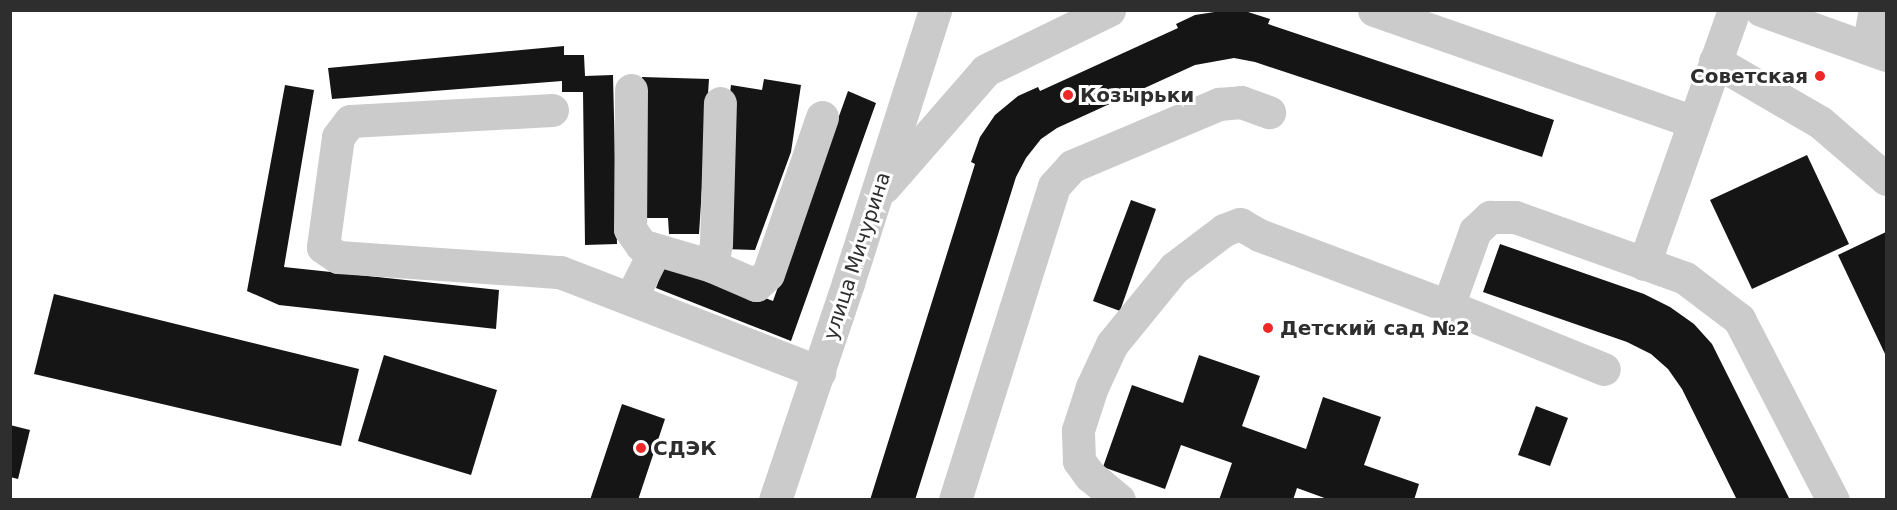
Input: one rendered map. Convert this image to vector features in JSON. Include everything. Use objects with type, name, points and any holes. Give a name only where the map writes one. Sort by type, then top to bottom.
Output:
[{"type":"street","name":"улица Мичурина","points":[[775,500],[819,372],[935,10]]},
{"type":"street","points":[[876,197],[986,70],[1109,10]]},
{"type":"street","points":[[1374,10],[1694,122]]},
{"type":"street","points":[[1644,264],[1734,10]]},
{"type":"street","points":[[1761,10],[1877,51],[1875,10]]},
{"type":"street","points":[[1715,61],[1820,122],[1887,179]]},
{"type":"street","points":[[631,90],[630,229],[641,245],[712,266],[756,285],[768,274],[822,117]]},
{"type":"street","points":[[955,500],[1054,186],[1072,166],[1219,104],[1241,102],[1269,112]]},
{"type":"street","points":[[712,266],[716,244],[720,103]]},
{"type":"street","points":[[552,110],[350,121],[338,136],[323,247],[338,257],[560,272],[819,372]]},
{"type":"street","points":[[1448,306],[1475,231],[1490,217],[1515,217],[1685,278],[1739,319],[1833,500]]},
{"type":"street","points":[[1119,500],[1090,476],[1080,461],[1078,430],[1092,387],[1112,344],[1174,268],[1224,230],[1240,224],[1259,235],[1448,306],[1604,369]]},
{"type":"street","points":[[631,298],[655,250]]},
{"type":"building","points":[[1221,11],[1248,12],[1270,19],[1268,24],[1554,120],[1542,157],[1255,62],[1234,58],[1195,65],[1057,128],[1041,139],[1026,158],[1016,177],[915,500],[870,500],[975,164],[971,162],[980,137],[995,115],[1018,96],[1038,87],[1040,91],[1178,28],[1176,24],[1195,15]]},
{"type":"building","points":[[564,46],[564,55],[584,55],[585,76],[613,75],[617,244],[585,245],[583,92],[562,92],[562,81],[332,99],[328,68]]},
{"type":"building","points":[[642,77],[709,79],[699,234],[669,234],[668,218],[638,218]]},
{"type":"building","points":[[764,79],[801,85],[791,152],[755,250],[724,249],[724,143],[731,85],[762,90]]},
{"type":"building","points":[[285,85],[314,90],[284,267],[499,290],[496,329],[279,305],[247,291]]},
{"type":"building","points":[[848,91],[876,103],[791,341],[656,288],[666,260],[773,301]]},
{"type":"building","points":[[1807,155],[1849,244],[1752,289],[1710,200]]},
{"type":"building","points":[[1131,200],[1156,209],[1120,311],[1093,301]]},
{"type":"building","points":[[1886,232],[1886,356],[1838,255]]},
{"type":"building","points":[[1500,244],[1644,294],[1670,307],[1694,324],[1712,344],[1790,500],[1737,500],[1682,389],[1668,369],[1651,354],[1627,342],[1483,292]]},
{"type":"building","points":[[54,294],[359,369],[341,446],[34,374]]},
{"type":"building","points":[[384,355],[497,390],[471,475],[358,441]]},
{"type":"building","points":[[1199,355],[1260,376],[1242,426],[1306,449],[1323,397],[1381,417],[1364,465],[1419,484],[1414,500],[1330,500],[1297,488],[1293,500],[1219,500],[1232,463],[1181,445],[1165,489],[1103,467],[1132,385],[1183,403]]},
{"type":"building","points":[[622,404],[665,419],[638,500],[590,500]]},
{"type":"building","points":[[1536,406],[1568,418],[1550,466],[1518,455]]},
{"type":"building","points":[[10,425],[30,430],[18,479],[10,477]]},
{"type":"place","name":"Советская","points":[[1820,76]]},
{"type":"place","name":"Козырьки","points":[[1068,95]]},
{"type":"place","name":"Детский сад №2","points":[[1268,328]]},
{"type":"place","name":"СДЭК","points":[[641,448]]}]
